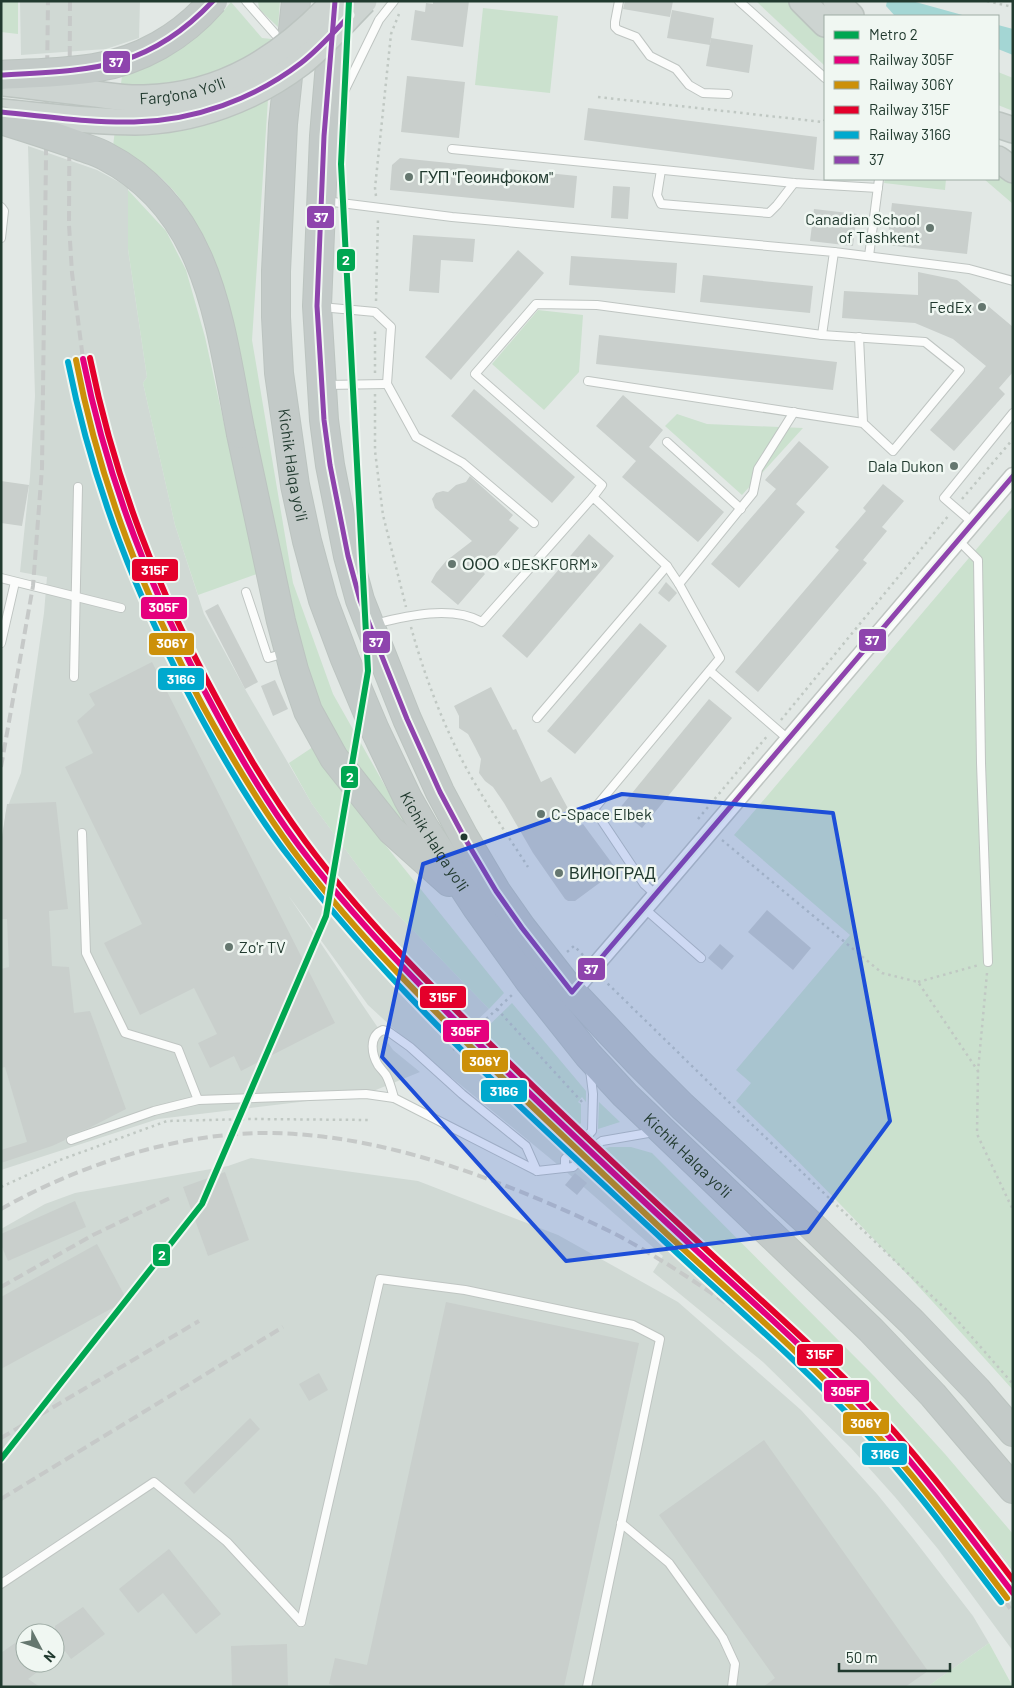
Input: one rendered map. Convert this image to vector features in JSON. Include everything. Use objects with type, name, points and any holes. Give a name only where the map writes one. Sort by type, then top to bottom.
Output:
[{"type":"highway","points":[[1,75],[92,69],[128,60],[148,52],[179,33],[212,1]]},
{"type":"highway","name":"Kichik Halqa yo'li","points":[[296,1],[283,134],[276,271],[279,373],[286,427],[306,541],[334,630],[386,756],[424,827],[477,908],[553,1012],[625,1095],[672,1118],[810,1225],[912,1322],[965,1377],[1013,1432]]},
{"type":"highway","name":"Kichik Halqa yo'li","points":[[335,1],[324,136],[317,306],[321,385],[330,465],[338,511],[355,582],[370,626],[411,728],[440,792],[496,891],[522,928],[572,992],[639,1063],[672,1118],[933,1395],[1013,1489]]},
{"type":"highway","points":[[1,120],[104,155],[147,184],[159,195],[184,227],[194,249],[218,318],[240,434],[289,652],[308,711],[334,758],[391,830],[477,908]]},
{"type":"main road","name":"Farg'ona Yo'li","points":[[1,83],[107,96],[142,98],[174,96],[194,92],[237,77],[270,58],[303,34],[335,1]]},
{"type":"main road","name":"Farg'ona Yo'li","points":[[1,112],[135,122],[180,117],[215,108],[249,94],[300,64],[364,1]]},
{"type":"main road","points":[[802,1],[824,23]]},
{"type":"main road","points":[[836,1],[850,15]]},
{"type":"main road","points":[[999,125],[1013,130]]},
{"type":"main road","points":[[999,150],[1013,156]]},
{"type":"main road","points":[[999,159],[1013,170]]},
{"type":"street","points":[[553,1012],[572,992],[588,960],[645,909],[1013,476]]},
{"type":"lane","points":[[246,1],[291,53]]},
{"type":"lane","points":[[324,136],[379,20],[394,1]]},
{"type":"lane","points":[[618,1],[615,22],[615,27],[618,30],[636,37],[650,56],[676,69],[689,85],[703,93],[728,94]]},
{"type":"lane","points":[[740,1],[824,77]]},
{"type":"lane","points":[[452,149],[794,183],[878,188]]},
{"type":"lane","points":[[661,170],[657,195],[661,204],[769,213],[794,183]]},
{"type":"lane","points":[[869,256],[879,180]]},
{"type":"lane","points":[[322,200],[452,217],[869,256],[969,269],[1013,281]]},
{"type":"lane","points":[[1,207],[4,211],[1,238]]},
{"type":"lane","points":[[822,335],[834,252]]},
{"type":"lane","points":[[370,626],[423,613],[470,615],[482,622],[602,485],[475,374],[536,304],[597,304],[822,335],[925,342],[960,370],[893,451],[864,422],[588,381]]},
{"type":"lane","points":[[317,306],[375,312],[392,327],[387,384],[416,437],[463,463],[534,522]]},
{"type":"lane","points":[[860,337],[864,422]]},
{"type":"lane","points":[[321,385],[387,384]]},
{"type":"lane","points":[[679,584],[753,493],[758,469],[794,412]]},
{"type":"lane","points":[[973,523],[944,498],[1013,413]]},
{"type":"lane","points":[[667,442],[741,509]]},
{"type":"lane","points":[[74,677],[78,487]]},
{"type":"lane","points":[[593,497],[668,566],[720,658],[594,809],[644,884],[656,896]]},
{"type":"lane","points":[[958,540],[978,560],[981,763],[988,962]]},
{"type":"lane","points":[[537,718],[668,566]]},
{"type":"lane","points":[[1,578],[122,608]]},
{"type":"lane","points":[[1,643],[15,582]]},
{"type":"lane","points":[[246,592],[268,658],[289,652]]},
{"type":"lane","points":[[710,671],[788,740]]},
{"type":"lane","points":[[82,833],[86,953],[125,1033],[178,1049],[198,1100]]},
{"type":"lane","points":[[645,909],[701,958]]},
{"type":"lane","points":[[394,1098],[386,1075],[377,1064],[373,1053],[373,1042],[376,1035],[383,1030],[389,1032],[410,1047],[462,1094],[526,1146],[537,1171]]},
{"type":"lane","points":[[565,1168],[565,1159],[592,1131],[593,1094],[588,1054]]},
{"type":"lane","points":[[71,1140],[154,1111],[198,1100],[366,1094],[394,1098],[537,1171],[573,1166],[588,1151],[602,1141],[672,1118]]},
{"type":"lane","points":[[1,1584],[154,1482],[227,1542],[301,1622],[380,1279],[465,1290],[633,1326],[660,1339],[587,1687]]},
{"type":"lane","points":[[621,1523],[669,1563],[723,1638],[735,1664],[732,1687]]},
{"type":"path","points":[[986,1],[1013,7]]},
{"type":"path","points":[[598,97],[824,121]]},
{"type":"path","points":[[694,824],[1013,439]]},
{"type":"path","points":[[711,831],[882,973],[918,982],[988,962],[978,1071],[977,1134],[1013,1210]]},
{"type":"path","points":[[561,956],[574,946],[607,984],[957,1320],[1013,1384]]},
{"type":"path","points":[[918,982],[978,1071]]},
{"type":"path","points":[[453,1050],[513,994]]},
{"type":"path","points":[[497,1009],[582,1102],[584,1124],[592,1131]]},
{"type":"path","points":[[1,1187],[60,1160],[167,1121],[250,1119],[370,1120]]},
{"type":"highlighted area","points":[[622,794],[833,813],[890,1121],[808,1232],[566,1261],[382,1057],[423,864]]},
{"type":"shaded area","points":[[20,1],[140,1],[139,38],[106,49],[21,55]]},
{"type":"shaded area","points":[[28,146],[97,170],[128,187],[128,249],[147,377],[143,383],[175,525],[204,614],[312,804],[379,895],[489,1009],[472,1025],[561,1114],[602,1149],[843,1374],[979,1526],[1013,1569],[1013,1651],[938,1549],[851,1448],[763,1362],[653,1272],[663,1256],[563,1169],[407,1041],[368,1005],[288,895],[393,1050],[420,1072],[366,1094],[158,1119],[1,1170],[1,846],[6,811],[21,773],[44,613],[47,577],[20,572],[30,477],[35,396]]},
{"type":"shaded area","points":[[251,1158],[418,1181],[558,1235],[678,1302],[801,1410],[877,1494],[912,1537],[973,1616],[989,1643],[927,1687],[1,1687],[1,1229],[45,1204],[75,1193],[228,1166]]},
{"type":"green space","points":[[1,1],[18,1],[18,34],[1,32]]},
{"type":"green space","points":[[258,1],[280,1],[278,27],[259,9]]},
{"type":"green space","points":[[756,1],[790,1],[824,34],[824,65]]},
{"type":"green space","points":[[231,2],[262,38],[272,39],[252,340],[293,583],[333,694],[406,823],[398,826],[361,779],[306,687],[216,268],[211,254],[191,215],[174,191],[153,171],[113,146],[122,76],[154,63],[182,47],[208,27]]},
{"type":"green space","points":[[483,8],[558,16],[550,93],[475,85]]},
{"type":"green space","points":[[999,72],[1013,78],[1013,111],[999,105]]},
{"type":"green space","points":[[999,170],[1013,181],[1013,204],[985,180],[999,180]]},
{"type":"green space","points":[[885,180],[946,180],[945,190],[884,183]]},
{"type":"green space","points":[[128,190],[166,231],[186,270],[205,337],[257,574],[198,595],[175,525],[143,383],[147,377],[128,249]]},
{"type":"green space","points":[[538,310],[583,315],[579,372],[544,410],[492,364]]},
{"type":"green space","points":[[677,414],[707,424],[803,428],[742,495],[665,426]]},
{"type":"green space","points":[[1013,506],[1013,1390],[878,1243],[736,1101],[751,1083],[736,1070],[850,935],[734,835]]},
{"type":"green space","points":[[313,747],[362,816],[504,993],[489,1009],[379,895],[312,804],[289,763]]},
{"type":"green space","points":[[512,1003],[586,1091],[586,1102],[582,1097],[578,1102],[581,1104],[581,1123],[576,1128],[481,1033]]},
{"type":"green space","points":[[599,1102],[620,1122],[598,1129]]},
{"type":"green space","points":[[631,1147],[652,1153],[874,1376],[945,1454],[1013,1534],[1013,1569],[938,1478],[843,1374],[602,1149]]},
{"type":"green space","points":[[989,1643],[1013,1687],[927,1687]]},
{"type":"water","points":[[887,1],[912,1],[962,15],[894,15],[886,6]]},
{"type":"water","points":[[999,25],[1013,29],[1013,55],[999,49]]},
{"type":"building","points":[[433,1],[469,1],[463,47],[411,40],[415,10],[425,12],[426,3],[433,4]]},
{"type":"building","points":[[625,1],[673,1],[670,17],[623,9]]},
{"type":"building","points":[[672,10],[714,18],[710,45],[667,38]]},
{"type":"building","points":[[711,38],[753,45],[749,73],[706,66]]},
{"type":"building","points":[[407,76],[465,82],[459,138],[401,132]]},
{"type":"building","points":[[588,108],[817,137],[814,170],[584,140]]},
{"type":"building","points":[[400,158],[577,176],[574,208],[390,190],[392,165]]},
{"type":"building","points":[[613,186],[630,187],[628,219],[611,218]]},
{"type":"building","name":"Canadian School of Tashkent","points":[[892,203],[972,212],[967,254],[887,245]]},
{"type":"building","points":[[814,209],[857,214],[853,246],[810,241]]},
{"type":"building","points":[[413,235],[475,239],[473,262],[441,260],[439,293],[409,291]]},
{"type":"building","points":[[518,250],[544,273],[451,380],[425,357]]},
{"type":"building","points":[[571,256],[677,263],[675,293],[569,285]]},
{"type":"building","points":[[918,272],[957,280],[1013,327],[1013,372],[999,388],[1005,394],[954,451],[930,430],[986,366],[953,339],[915,323],[842,318],[844,291],[918,295]]},
{"type":"building","points":[[703,275],[813,286],[810,313],[700,302]]},
{"type":"building","points":[[599,335],[837,362],[833,390],[596,364]]},
{"type":"building","points":[[474,389],[575,477],[552,503],[451,416]]},
{"type":"building","points":[[623,395],[663,430],[649,447],[724,512],[698,542],[622,477],[636,461],[596,426]]},
{"type":"building","points":[[799,441],[829,467],[796,504],[805,512],[739,588],[711,564],[776,489],[765,480]]},
{"type":"building","points":[[470,476],[513,515],[509,520],[519,528],[482,571],[485,574],[458,605],[431,582],[446,561],[472,541],[435,508],[432,499],[436,493],[448,492],[456,485],[466,482]]},
{"type":"building","points":[[1,481],[29,485],[22,526],[1,523]]},
{"type":"building","points":[[883,484],[904,501],[882,527],[887,531],[863,560],[867,563],[758,692],[735,672],[839,550],[835,547],[866,511],[863,508]]},
{"type":"building","points":[[589,534],[614,556],[527,658],[502,636]]},
{"type":"building","points":[[666,582],[677,593],[669,602],[658,593]]},
{"type":"building","points":[[218,604],[258,682],[245,689],[205,611]]},
{"type":"building","points":[[640,623],[667,646],[575,754],[547,731]]},
{"type":"building","points":[[152,662],[335,1023],[241,1071],[234,1056],[210,1068],[198,1043],[217,1034],[194,988],[140,1015],[104,943],[142,924],[65,767],[93,753],[77,721],[95,705],[89,694]]},
{"type":"building","points":[[275,680],[288,709],[273,716],[261,686]]},
{"type":"building","points":[[491,687],[513,730],[516,729],[541,782],[551,777],[578,827],[583,824],[617,870],[575,901],[565,899],[533,853],[504,803],[493,787],[479,773],[481,759],[468,734],[459,728],[459,716],[454,706]]},
{"type":"building","points":[[709,699],[732,718],[642,828],[619,809]]},
{"type":"building","points":[[56,802],[68,909],[49,911],[52,966],[69,967],[74,1013],[90,1011],[126,1109],[89,1128],[69,1135],[65,1140],[52,1146],[1,1163],[1,1150],[27,1142],[5,1067],[1,1068],[1,969],[9,967],[7,919],[1,919],[1,844],[7,804]]},
{"type":"building","points":[[767,910],[811,948],[793,970],[748,932]]},
{"type":"building","points":[[720,944],[734,956],[722,970],[708,958]]},
{"type":"building","points":[[225,1172],[249,1240],[208,1256],[183,1187]]},
{"type":"building","points":[[575,1173],[587,1183],[577,1195],[565,1185]]},
{"type":"building","points":[[75,1201],[86,1227],[8,1261],[1,1245],[1,1234]]},
{"type":"building","points":[[97,1244],[127,1300],[1,1369],[1,1297]]},
{"type":"building","points":[[446,1302],[639,1343],[564,1687],[340,1687],[329,1684],[335,1658],[367,1665]]},
{"type":"building","points":[[319,1373],[328,1390],[309,1401],[299,1384]]},
{"type":"building","points":[[250,1418],[260,1429],[194,1494],[184,1483]]},
{"type":"building","points":[[764,1440],[928,1671],[905,1687],[763,1687],[775,1678],[659,1515]]},
{"type":"building","points":[[169,1549],[221,1614],[196,1634],[163,1593],[138,1613],[119,1589]]},
{"type":"building","points":[[83,1607],[105,1634],[71,1659],[65,1651],[65,1623],[59,1623]]},
{"type":"building","points":[[15,1643],[15,1673],[36,1673],[28,1679],[40,1687],[1,1687],[1,1653]]},
{"type":"building","points":[[287,1644],[288,1687],[232,1687],[231,1646]]},
{"type":"railway","points":[[1,767],[33,586],[42,468],[48,1]]},
{"type":"railway","points":[[70,1],[69,225],[72,273],[83,359]]},
{"type":"railway","points":[[1,1209],[61,1179],[126,1156],[192,1140],[259,1133],[317,1136],[404,1152],[460,1169],[522,1192],[572,1213],[646,1251],[741,1314],[808,1368],[877,1440],[972,1556],[1013,1613]]},
{"type":"railway","points":[[1,1287],[93,1235],[170,1198]]},
{"type":"railway","points":[[1,1438],[199,1321]]},
{"type":"railway","points":[[1,1499],[283,1327]]},
{"type":"metro line","name":"2","points":[[1,1459],[202,1204],[326,916],[368,671],[341,164],[349,1]]},
{"type":"rail line","name":"315F","points":[[90,358],[100,404],[126,492],[158,577],[176,618],[196,660],[238,737],[270,790],[305,841],[370,920],[465,1019],[546,1099],[859,1393],[880,1415],[958,1508],[1013,1580]]},
{"type":"rail line","name":"305F","points":[[83,359],[93,405],[119,494],[134,537],[170,622],[242,760],[299,846],[365,926],[412,977],[509,1074],[837,1381],[879,1425],[919,1472],[1013,1593]]},
{"type":"rail line","name":"306Y","points":[[76,360],[86,406],[111,496],[143,582],[182,666],[224,744],[257,798],[292,849],[358,929],[453,1030],[572,1145],[795,1351],[844,1400],[922,1488],[1007,1598]]},
{"type":"rail line","name":"316G","points":[[68,362],[90,454],[119,541],[136,584],[175,668],[208,729],[240,786],[277,841],[331,909],[375,959],[467,1056],[788,1355],[862,1429],[916,1492],[1001,1602]]},
{"type":"transit line","name":"37","points":[[1,75],[90,68],[141,54],[165,41],[189,24],[213,1]]},
{"type":"transit line","name":"37","points":[[335,1],[324,136],[317,306],[324,420],[330,465],[348,556],[360,600],[377,644],[407,719],[440,792],[496,891],[572,992],[1013,476]]},
{"type":"transit line","name":"37","points":[[1,112],[117,122],[156,121],[201,112],[243,97],[283,76],[314,52],[350,15]]},
{"type":"place","name":"ГУП \"Геоинфоком\"","points":[[409,177]]},
{"type":"place","name":"Canadian School of Tashkent","points":[[930,228]]},
{"type":"place","name":"FedEx","points":[[982,307]]},
{"type":"place","name":"Dala Dukon","points":[[954,466]]},
{"type":"place","name":"ООО «DESKFORM»","points":[[452,564]]},
{"type":"place","name":"C-Space Elbek","points":[[541,814]]},
{"type":"place","name":"ВИНОГРАД","points":[[559,873]]},
{"type":"place","name":"Zo'r TV","points":[[229,947]]}]
